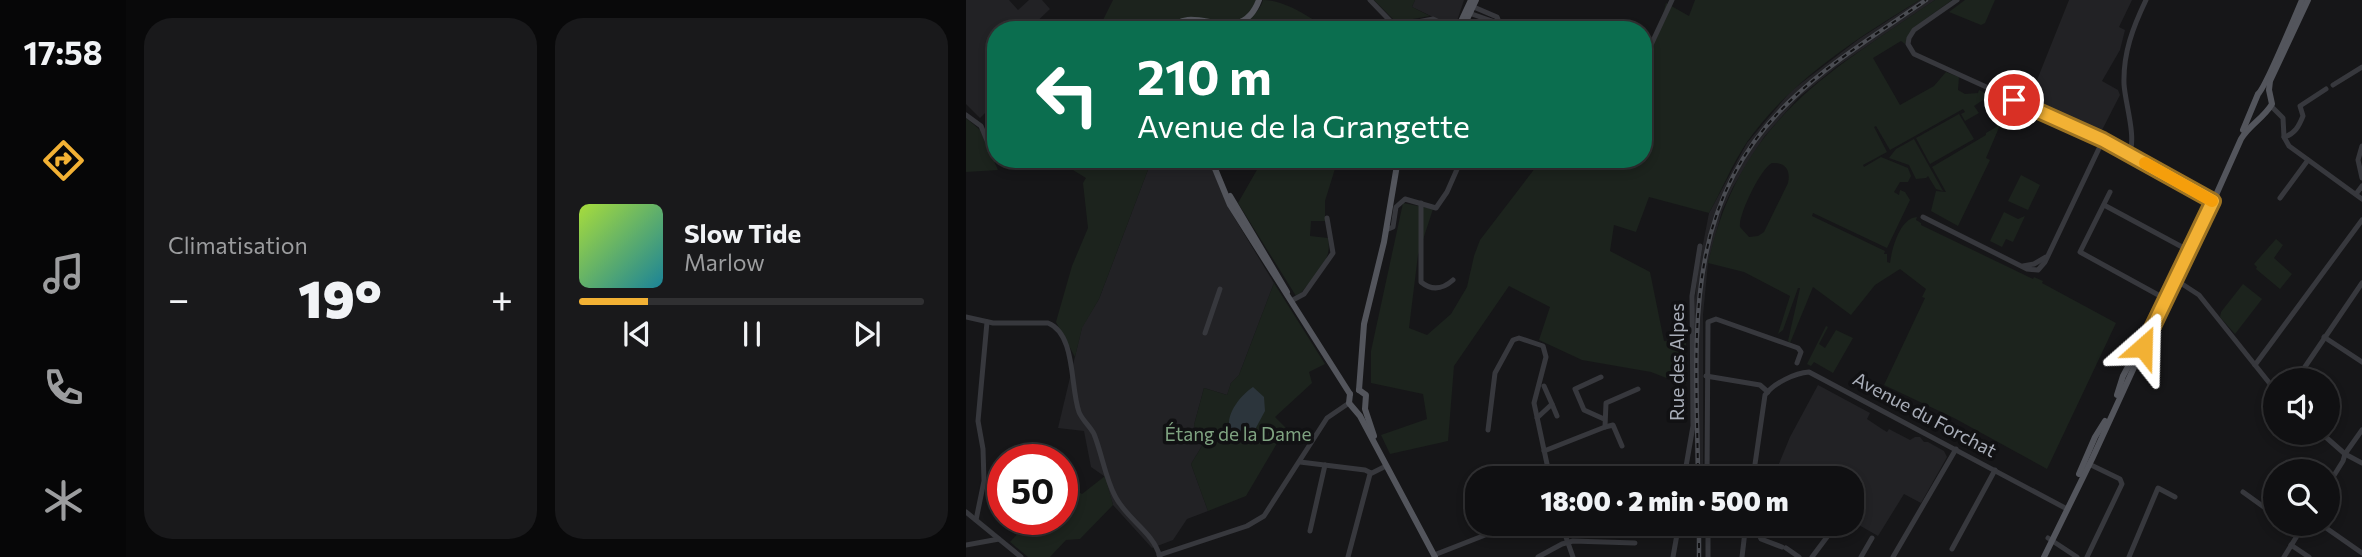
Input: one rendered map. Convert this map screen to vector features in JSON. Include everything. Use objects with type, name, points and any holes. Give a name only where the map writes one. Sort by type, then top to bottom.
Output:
[{"type":"main road","points":[[1239,21],[1253,12],[1259,0]]},
{"type":"main road","points":[[2267,92],[2304,3]]},
{"type":"main road","points":[[1462,21],[1471,6]]},
{"type":"main road","points":[[1177,21],[1192,13],[1225,21]]},
{"type":"main road","points":[[2254,117],[2262,118],[2271,106],[2273,99],[2267,92]]},
{"type":"main road","points":[[2254,117],[2251,109],[2258,94],[2267,92]]},
{"type":"main road","points":[[2042,557],[2211,200],[2254,117]]},
{"type":"main road","points":[[1215,168],[1223,186],[1350,394],[1352,406],[1379,452]]},
{"type":"main road","points":[[1359,390],[1363,329],[1396,168]]},
{"type":"main road","points":[[2134,363],[2162,297],[2173,279]]},
{"type":"main road","points":[[1350,394],[1359,390]]},
{"type":"main road","points":[[1359,390],[1366,396],[1364,405],[1385,466],[1434,556]]},
{"type":"main road","points":[[1352,406],[1364,405]]},
{"type":"main road","points":[[2065,508],[2089,464],[2092,452]]},
{"type":"street","points":[[1370,0],[1391,21]]},
{"type":"street","points":[[1652,43],[1672,0]]},
{"type":"street","points":[[1957,0],[1912,32],[1908,44],[1914,54],[2103,140],[2211,200]]},
{"type":"street","points":[[2129,154],[2132,144],[2125,92],[2125,64],[2133,29],[2146,0]]},
{"type":"street","points":[[2292,0],[2304,3]]},
{"type":"street","points":[[1471,6],[1487,20]]},
{"type":"street","points":[[1471,6],[1496,17],[1498,21]]},
{"type":"street","points":[[2333,85],[2362,67]]},
{"type":"street","points":[[2284,137],[2297,129],[2303,116],[2300,106],[2326,89]]},
{"type":"street","points":[[2271,106],[2284,121],[2284,137],[2288,146],[2362,199]]},
{"type":"street","points":[[2266,113],[2280,114]]},
{"type":"street","points":[[966,114],[981,126],[987,140]]},
{"type":"street","points":[[1923,217],[2021,266],[2032,267],[2049,255],[2103,140]]},
{"type":"street","points":[[2362,146],[2358,160],[2362,178]]},
{"type":"street","points":[[2280,198],[2308,160]]},
{"type":"street","points":[[1385,230],[1393,227],[1396,207],[1407,199],[1436,208],[1458,168]]},
{"type":"street","points":[[2356,194],[2362,186]]},
{"type":"street","points":[[2110,192],[2080,252],[2162,297]]},
{"type":"street","points":[[1421,203],[1421,282],[1434,288],[1453,280]]},
{"type":"street","points":[[2104,205],[2188,249]]},
{"type":"street","points":[[1292,301],[1304,294],[1333,253],[1327,218]]},
{"type":"street","points":[[2256,365],[2362,220]]},
{"type":"street","name":"Rue des Alpes","points":[[1686,466],[1693,426],[1692,296],[1700,246]]},
{"type":"street","points":[[2173,279],[2199,295],[2263,374]]},
{"type":"street","points":[[2304,368],[2362,283]]},
{"type":"street","points":[[1205,333],[1220,289]]},
{"type":"street","points":[[966,317],[1013,324],[1048,323],[1055,327],[1071,357],[1072,385],[1079,413],[1093,431],[1115,496],[1125,512],[1150,537],[1160,556],[1259,521],[1271,508],[1327,418],[1352,406]]},
{"type":"street","points":[[1707,466],[1707,326],[1710,320],[1714,319],[1798,348],[1801,352],[1797,363]]},
{"type":"street","points":[[976,520],[984,481],[978,416],[987,322]]},
{"type":"street","points":[[2325,337],[2362,362]]},
{"type":"street","points":[[1488,430],[1495,373],[1516,338],[1543,346],[1546,352],[1535,398],[1547,466]]},
{"type":"street","name":"Avenue du Forchat","points":[[1768,392],[1801,373],[1815,373],[2065,508]]},
{"type":"street","points":[[1706,376],[1760,385],[1768,392],[1763,401],[1755,466]]},
{"type":"street","points":[[1601,377],[1575,389],[1584,410],[1604,419]]},
{"type":"street","points":[[1544,386],[1557,416]]},
{"type":"street","points":[[1605,427],[1606,403],[1638,389]]},
{"type":"street","points":[[1537,418],[1552,404]]},
{"type":"street","points":[[1544,451],[1613,425],[1622,446]]},
{"type":"street","points":[[2340,466],[2344,454],[2362,430]]},
{"type":"street","points":[[2334,445],[2344,454],[2362,463]]},
{"type":"street","points":[[1893,557],[1956,449]]},
{"type":"street","points":[[1300,462],[1368,474],[1385,466]]},
{"type":"street","points":[[2087,557],[2122,484],[2120,480],[2089,464]]},
{"type":"street","points":[[1310,531],[1325,466]]},
{"type":"street","points":[[1952,549],[1995,470]]},
{"type":"street","points":[[1348,557],[1368,474]]},
{"type":"street","points":[[2129,557],[2158,488],[2175,497]]},
{"type":"street","points":[[2243,492],[2263,506]]},
{"type":"street","points":[[966,512],[1021,557]]},
{"type":"street","points":[[984,541],[986,529]]},
{"type":"street","points":[[1434,556],[1483,536]]},
{"type":"street","points":[[1565,536],[1573,557]]},
{"type":"street","points":[[1673,557],[1677,536]]},
{"type":"street","points":[[1708,536],[1708,557]]},
{"type":"street","points":[[1742,557],[1744,536]]},
{"type":"street","points":[[1760,536],[1799,557]]},
{"type":"street","points":[[2284,557],[2298,536]]},
{"type":"street","points":[[2338,536],[2362,553]]},
{"type":"street","points":[[1812,557],[1827,537]]},
{"type":"street","points":[[1861,557],[1872,538]]},
{"type":"street","points":[[966,545],[999,539]]},
{"type":"street","points":[[2050,539],[2077,557]]},
{"type":"street","points":[[1538,557],[1567,542],[1635,543]]},
{"type":"street","points":[[2291,545],[2309,557]]},
{"type":"shaded area","points":[[966,0],[1009,0],[1018,10],[1029,0],[1042,0],[1050,9],[1037,21],[987,21],[987,111],[980,118],[966,104]]},
{"type":"shaded area","points":[[1415,0],[1464,0],[1457,21],[1435,18],[1412,7]]},
{"type":"shaded area","points":[[1920,0],[1935,0],[1836,67],[1798,98],[1764,137],[1733,187],[1722,211],[1708,263],[1703,315],[1703,466],[1695,466],[1694,309],[1709,213],[1747,143],[1791,91],[1859,39]]},
{"type":"shaded area","points":[[2069,0],[2132,0],[2119,27],[2125,30],[2120,50],[2102,81],[2118,90],[2120,95],[2101,132],[2029,100]]},
{"type":"shaded area","points":[[1149,168],[1212,168],[1229,209],[1274,283],[1239,375],[1231,383],[1227,395],[1204,388],[1194,425],[1202,446],[1191,464],[1208,511],[1187,519],[1173,540],[1152,548],[1113,505],[1104,476],[1091,467],[1084,431],[1058,428],[1082,327],[1099,299]]},
{"type":"shaded area","points":[[1818,385],[1870,413],[1867,419],[1887,432],[1889,429],[1910,440],[1920,437],[1924,442],[1944,451],[1947,457],[1921,503],[1904,494],[1878,536],[1864,528],[1864,466],[1778,466]]},
{"type":"shaded area","name":"Étang de la Dame","points":[[1253,387],[1264,397],[1265,411],[1251,437],[1245,440],[1237,438],[1229,423],[1232,411],[1240,399]]},
{"type":"green space","points":[[1113,0],[1256,0],[1248,14],[1238,21],[1102,21]]},
{"type":"green space","points":[[1263,0],[1280,3],[1316,21],[1242,21],[1256,13]]},
{"type":"green space","points":[[1374,0],[1415,0],[1412,7],[1430,16],[1402,21],[1395,21]]},
{"type":"green space","points":[[1695,0],[1920,0],[1826,62],[1783,99],[1747,142],[1709,213],[1649,197],[1636,232],[1614,225],[1610,251],[1650,272],[1664,341],[1686,343],[1687,383],[1682,384],[1651,372],[1582,360],[1539,340],[1550,307],[1509,286],[1454,366],[1448,441],[1390,454],[1381,435],[1427,419],[1423,394],[1371,383],[1371,351],[1403,203],[1433,209],[1418,255],[1409,328],[1427,335],[1451,314],[1467,287],[1480,240],[1535,168],[1652,168],[1652,45],[1666,3],[1689,16]]},
{"type":"green space","points":[[1935,0],[1952,0],[1913,28],[1905,44],[1901,41],[1873,58],[1900,105],[1934,86],[1946,72],[1959,77],[1958,90],[1965,94],[1978,93],[1979,90],[2009,104],[1986,158],[1990,160],[1958,226],[1931,211],[1936,191],[1946,192],[1932,167],[1998,126],[1983,100],[1974,106],[1979,113],[1965,121],[1961,114],[1965,112],[1963,109],[1890,150],[1876,126],[1874,127],[1887,152],[1863,165],[1864,167],[1881,157],[1908,168],[1911,176],[1908,182],[1900,182],[1894,192],[1899,195],[1900,190],[1905,192],[1910,200],[1887,248],[1813,213],[1812,216],[1885,251],[1887,262],[1890,263],[1902,228],[1906,222],[1917,217],[1916,220],[1921,225],[2033,279],[2034,277],[2043,281],[2042,283],[2116,323],[2047,469],[1954,418],[1884,385],[1925,298],[1922,297],[1926,289],[1900,269],[1875,285],[1851,315],[1813,287],[1790,343],[1788,341],[1800,288],[1783,330],[1778,334],[1790,296],[1744,272],[1708,263],[1722,214],[1741,173],[1764,137],[1822,79]],"holes":[[[1772,163],[1786,168],[1789,174],[1788,183],[1764,232],[1749,237],[1740,227],[1740,221],[1751,192],[1762,173]]]},
{"type":"green space","points":[[1965,0],[1995,0],[1985,23],[1981,25],[1949,12]]},
{"type":"green space","points":[[1959,114],[1974,139],[1930,164],[1916,138]]},
{"type":"green space","points":[[966,118],[980,130],[987,146],[987,168],[998,170],[966,172]]},
{"type":"green space","points":[[1914,139],[1943,191],[1936,189],[1928,176],[1916,179],[1909,165],[1889,158],[1896,149]]},
{"type":"green space","points":[[1043,168],[1149,168],[1099,299],[1082,328],[1075,357],[1056,322],[1072,266],[1088,228],[1083,183],[1086,178],[1073,170]]},
{"type":"green space","points":[[1258,168],[1335,168],[1325,201],[1325,221],[1311,221],[1310,236],[1328,238],[1328,254],[1317,274],[1301,293],[1296,296],[1238,203]]},
{"type":"green space","points":[[2021,175],[2040,185],[2028,210],[2008,201]]},
{"type":"green space","points":[[2004,212],[2018,219],[2025,216],[2013,242],[2006,239],[2002,247],[1990,241]]},
{"type":"green space","points":[[2276,239],[2283,245],[2274,258],[2292,274],[2280,289],[2256,269],[2254,264]]},
{"type":"green space","name":"Étang de la Dame","points":[[1274,283],[1325,364],[1309,372],[1312,383],[1275,417],[1286,428],[1246,496],[1208,511],[1191,464],[1202,446],[1194,425],[1204,388],[1227,395],[1231,383],[1239,375]]},
{"type":"green space","points":[[2243,284],[2262,299],[2235,334],[2220,317]]},
{"type":"green space","points":[[1826,326],[1828,327],[1819,344],[1825,348],[1836,330],[1853,338],[1833,373],[1814,362],[1811,366],[1807,364]]},
{"type":"green space","points":[[1105,476],[1113,505],[1080,539],[1066,540],[1050,557],[1028,557],[1010,542],[1016,535],[1078,535],[1078,492],[1082,494]]},
{"type":"railway","points":[[1698,466],[1697,326],[1702,278],[1712,231],[1728,186],[1753,143],[1789,102],[1838,61],[1926,0]]},
{"type":"railway","points":[[1699,536],[1699,557]]},
{"type":"slow traffic","points":[[2145,163],[2212,201]]},
{"type":"route","points":[[2014,100],[2103,140],[2213,201],[2143,347]]}]
